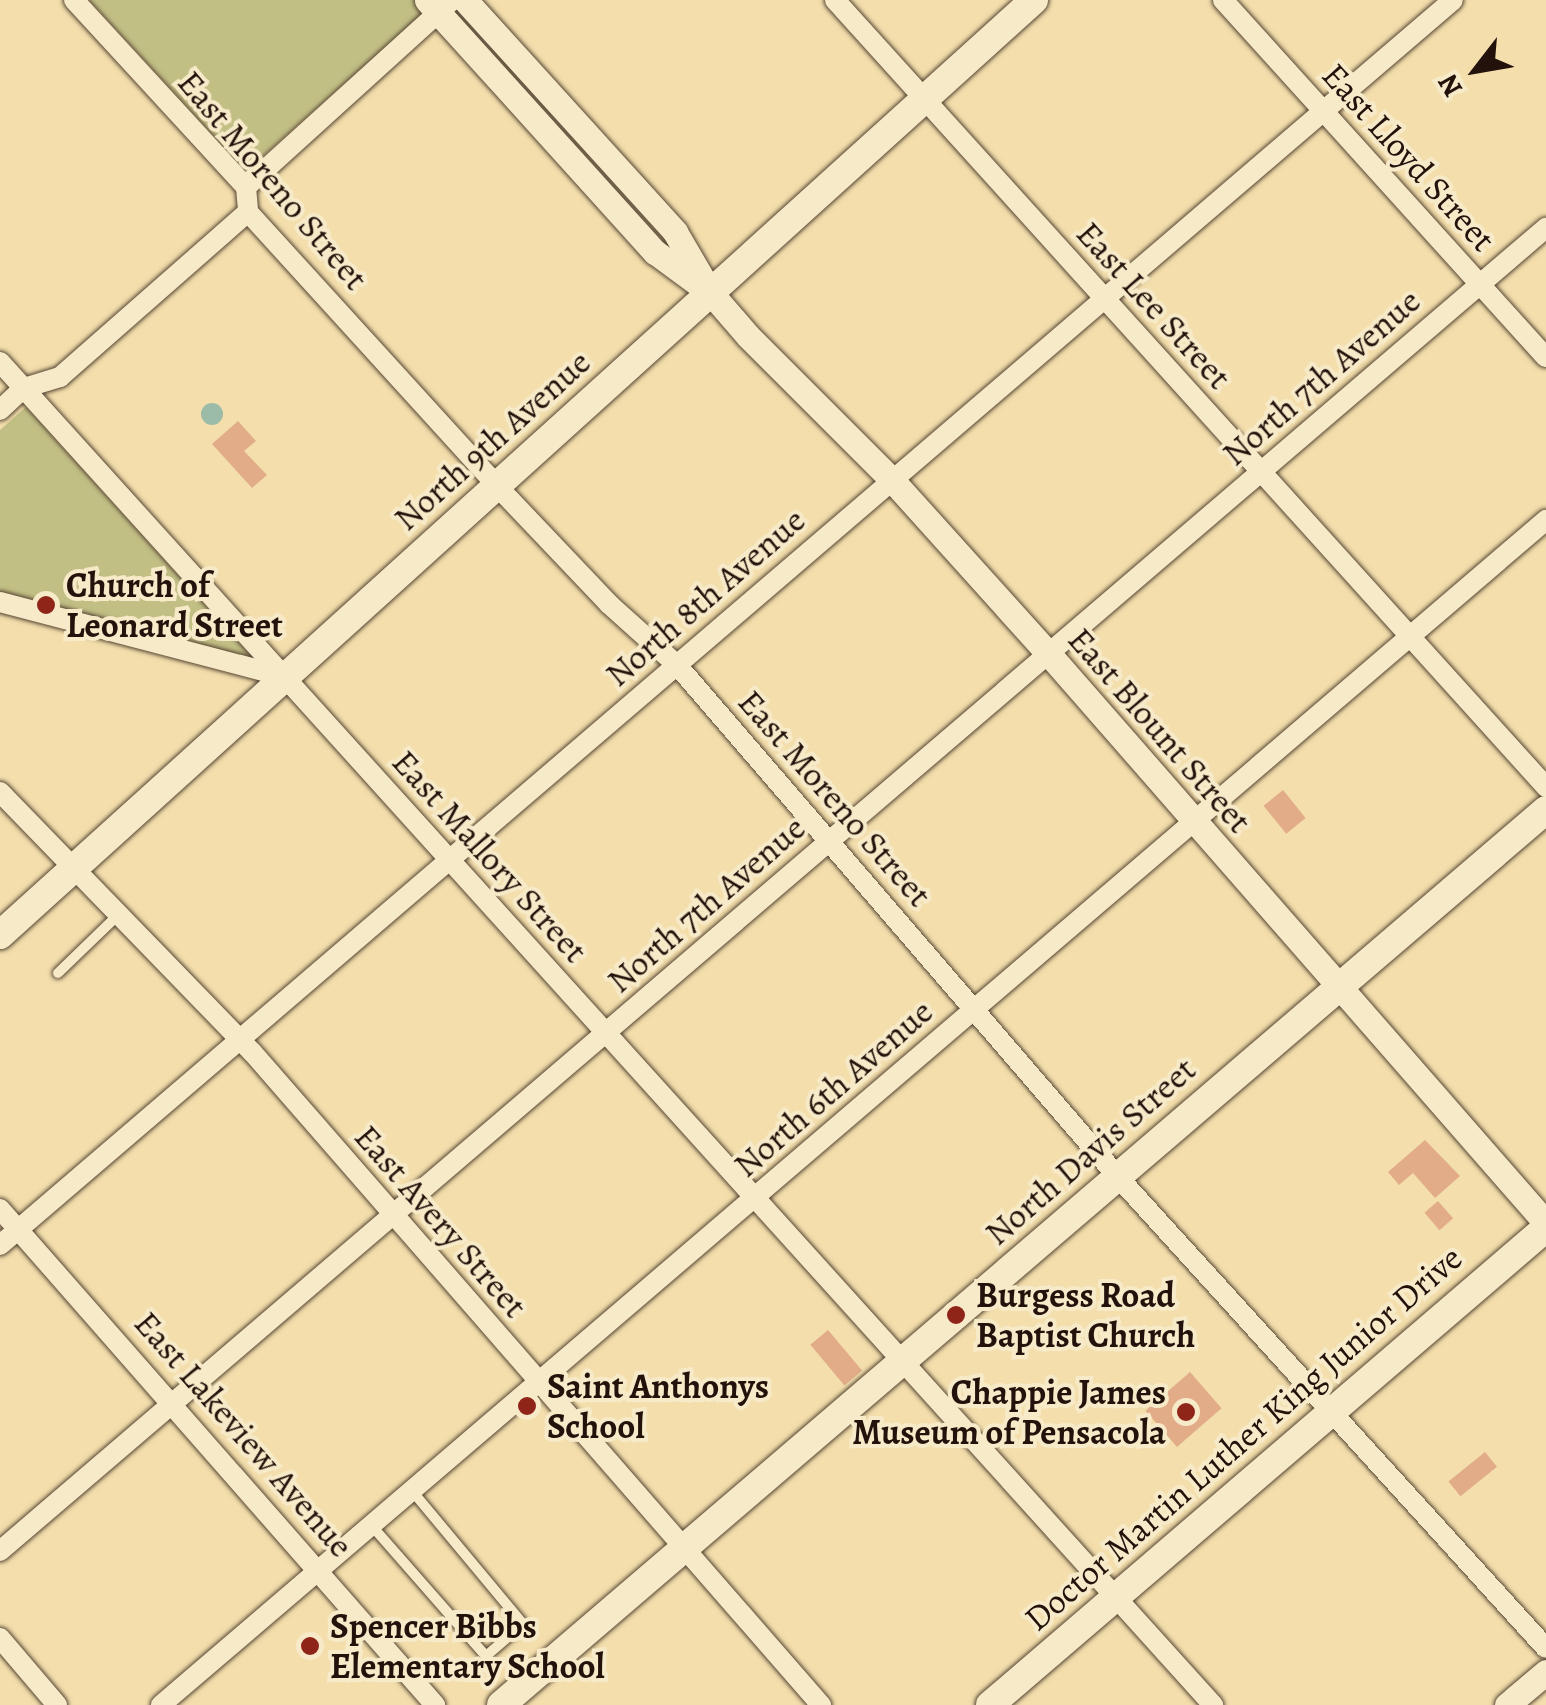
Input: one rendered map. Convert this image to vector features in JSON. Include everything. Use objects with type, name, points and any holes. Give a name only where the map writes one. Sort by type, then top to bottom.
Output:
[{"type":"main road","name":"North 9th Avenue","points":[[0,935],[1034,0]]},
{"type":"main road","name":"North Davis Street","points":[[501,1705],[1546,810]]},
{"type":"main road","name":"Doctor Martin Luther King Junior Drive","points":[[990,1705],[1546,1225]]},
{"type":"street","name":"East Moreno Street","points":[[74,0],[246,187],[248,212],[609,604],[678,664],[1118,1176],[1546,1648]]},
{"type":"street","name":"East Blount Street","points":[[465,0],[676,232],[710,292]]},
{"type":"street","name":"East Lee Street","points":[[834,0],[1546,787]]},
{"type":"street","name":"East Lloyd Street","points":[[1223,0],[1546,357]]},
{"type":"street","name":"North 8th Avenue","points":[[0,1245],[1454,0]]},
{"type":"street","points":[[246,187],[439,4]]},
{"type":"street","name":"East Blount Street","points":[[439,4],[655,252],[710,292],[892,480],[1048,653],[1336,990],[1546,1225]]},
{"type":"street","points":[[0,410],[24,388],[60,376],[248,212]]},
{"type":"street","name":"North 7th Avenue","points":[[0,1551],[1546,228]]},
{"type":"street","name":"East Mallory Street","points":[[0,362],[1213,1705]]},
{"type":"street","name":"North 6th Avenue","points":[[161,1705],[1546,520]]},
{"type":"street","points":[[0,602],[284,676]]},
{"type":"street","name":"East Avery Street","points":[[0,792],[115,918],[239,1039],[681,1551],[820,1705]]},
{"type":"street","name":"East Lakeview Avenue","points":[[0,1210],[21,1227],[174,1401],[434,1705]]},
{"type":"street","points":[[0,1638],[57,1705]]},
{"type":"street","points":[[1507,1705],[1546,1672]]},
{"type":"lane","points":[[58,973],[115,918]]},
{"type":"lane","points":[[372,1526],[486,1656],[523,1624],[412,1492]]},
{"type":"shaded area","points":[[89,0],[416,0],[426,11],[246,171]]},
{"type":"shaded area","points":[[212,403],[220,406],[220,422],[212,425],[204,422],[201,414],[204,406]]},
{"type":"shaded area","points":[[26,407],[253,658],[0,592],[0,430]]},
{"type":"building","points":[[238,421],[256,441],[244,451],[267,475],[252,488],[212,444]]},
{"type":"building","points":[[1283,790],[1306,818],[1286,834],[1264,806]]},
{"type":"building","points":[[1425,1140],[1460,1176],[1435,1198],[1413,1173],[1399,1185],[1388,1172]]},
{"type":"building","points":[[1438,1201],[1453,1218],[1440,1230],[1424,1213]]},
{"type":"building","points":[[828,1330],[862,1371],[844,1385],[810,1345]]},
{"type":"building","name":"Chappie James Museum of Pensacola","points":[[1190,1372],[1221,1408],[1177,1447],[1145,1411]]},
{"type":"building","points":[[1485,1452],[1497,1467],[1460,1496],[1448,1482]]},
{"type":"place","name":"Church of Leonard Street","points":[[46,605]]},
{"type":"place","name":"Burgess Road Baptist Church","points":[[956,1315]]},
{"type":"place","name":"Saint Anthonys School","points":[[527,1406]]},
{"type":"place","name":"Chappie James Museum of Pensacola","points":[[1186,1412]]},
{"type":"place","name":"Spencer Bibbs Elementary School","points":[[310,1646]]}]
